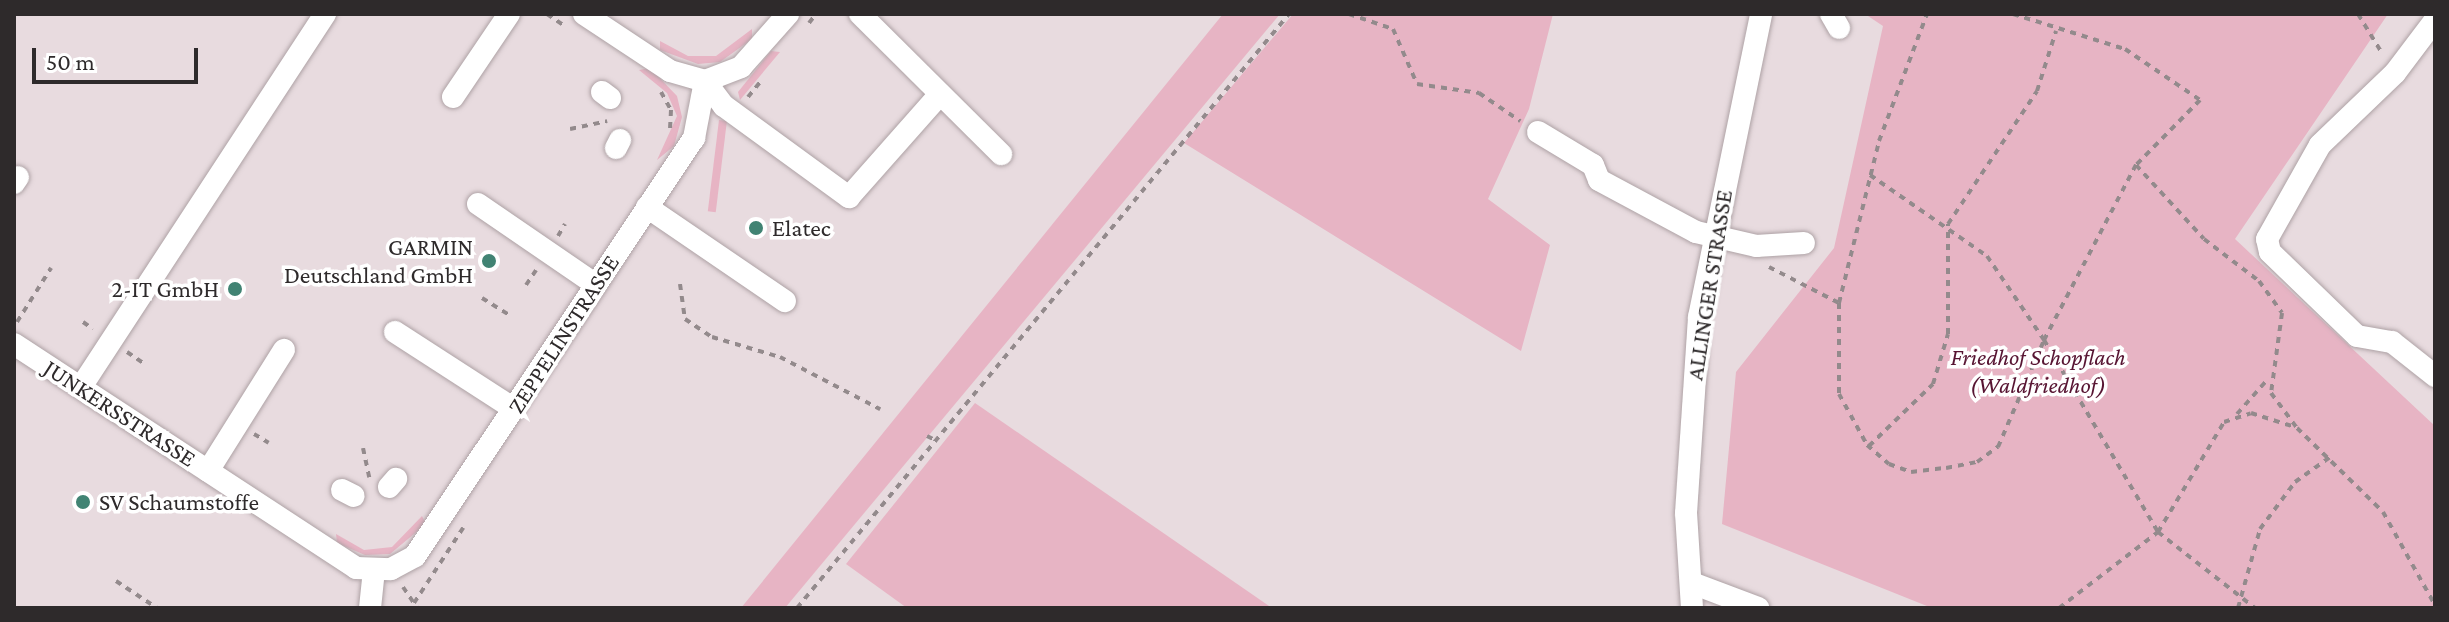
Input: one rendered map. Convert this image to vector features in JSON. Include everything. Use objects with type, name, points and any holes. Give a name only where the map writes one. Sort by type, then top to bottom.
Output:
[{"type":"street","points":[[81,387],[325,14]]},
{"type":"street","points":[[584,14],[670,71],[705,81],[724,106],[766,133],[849,197],[940,94]]},
{"type":"street","points":[[705,81],[741,67],[788,14]]},
{"type":"street","name":"ALLINGER STRASSE","points":[[1692,608],[1689,415],[1715,232],[1761,14]]},
{"type":"street","points":[[860,18],[1001,154]]},
{"type":"street","points":[[2435,20],[2395,73],[2320,145],[2267,239],[2270,252],[2357,336],[2392,342],[2435,376]]},
{"type":"street","points":[[453,97],[503,23]]},
{"type":"street","name":"ZEPPELINSTRASSE","points":[[383,571],[415,556],[694,138],[705,81]]},
{"type":"street","points":[[1538,132],[1593,165],[1599,180],[1715,232],[1756,246],[1804,243]]},
{"type":"street","points":[[1635,187],[1715,232]]},
{"type":"street","points":[[478,204],[595,284]]},
{"type":"street","points":[[647,207],[698,232],[785,301]]},
{"type":"street","name":"JUNKERSSTRASSE","points":[[18,329],[81,387],[356,568],[383,571]]},
{"type":"street","points":[[395,332],[514,409]]},
{"type":"street","points":[[208,471],[233,420],[284,350]]},
{"type":"street","points":[[370,608],[383,571]]},
{"type":"street","points":[[1692,583],[1758,608]]},
{"type":"path","points":[[797,608],[1289,14]]},
{"type":"path","points":[[1349,14],[1393,29],[1417,84],[1479,93],[1538,132]]},
{"type":"path","points":[[1927,14],[1870,175],[1839,303],[1839,394],[1869,446],[1911,472],[1977,462],[2011,429],[2044,340],[2136,165],[2200,100],[2125,49],[2056,31],[2013,14]]},
{"type":"path","points":[[2358,14],[2395,73]]},
{"type":"path","points":[[1869,446],[1908,416],[1945,356],[1948,224],[2037,91],[2056,31]]},
{"type":"path","points":[[570,129],[620,135]]},
{"type":"path","points":[[2059,608],[2158,532],[2204,446],[2268,378],[2283,341],[2282,313],[2259,281],[2204,239],[2136,165]]},
{"type":"path","points":[[1870,175],[1948,224],[2006,277],[2158,532],[2238,599],[2255,608]]},
{"type":"path","points":[[1756,246],[1759,261],[1839,303]]},
{"type":"path","points":[[18,329],[51,268]]},
{"type":"path","points":[[680,284],[685,319],[712,337],[780,357],[880,409]]},
{"type":"path","points":[[482,298],[508,314]]},
{"type":"path","points":[[2268,378],[2297,428],[2330,457],[2398,531],[2435,605]]},
{"type":"path","points":[[2235,416],[2264,415],[2297,428]]},
{"type":"path","points":[[927,436],[935,440]]},
{"type":"path","points":[[363,448],[370,487]]},
{"type":"path","points":[[2238,608],[2238,599],[2276,503],[2330,457]]},
{"type":"path","points":[[116,581],[157,608]]},
{"type":"green space","points":[[1223,14],[1280,14],[785,608],[741,608]]},
{"type":"green space","points":[[1293,14],[1553,14],[1529,109],[1488,199],[1550,245],[1521,351],[1184,143]]},
{"type":"green space","name":"Friedhof Schopflach (Waldfriedhof)","points":[[1865,14],[2388,14],[2235,239],[2435,426],[2435,608],[1932,608],[1722,524],[1736,372],[1834,248],[1883,26]]},
{"type":"green space","points":[[752,29],[752,39],[720,62],[698,64],[660,50],[660,41],[688,56],[716,56]]},
{"type":"green space","points":[[771,51],[780,52],[740,100],[738,92]]},
{"type":"green space","points":[[650,68],[677,96],[682,117],[674,146],[657,160],[677,116],[667,93],[639,70]]},
{"type":"green space","points":[[719,120],[727,121],[716,212],[708,211]]},
{"type":"green space","points":[[975,403],[1272,608],[907,608],[846,564]]},
{"type":"green space","points":[[422,516],[426,524],[390,554],[365,555],[337,543],[336,534],[364,550],[392,547]]},
{"type":"place","name":"Elatec","points":[[756,228]]},
{"type":"place","name":"GARMIN Deutschland GmbH","points":[[489,261]]},
{"type":"place","name":"2-IT GmbH","points":[[235,289]]},
{"type":"place","name":"SV Schaumstoffe","points":[[83,502]]}]
